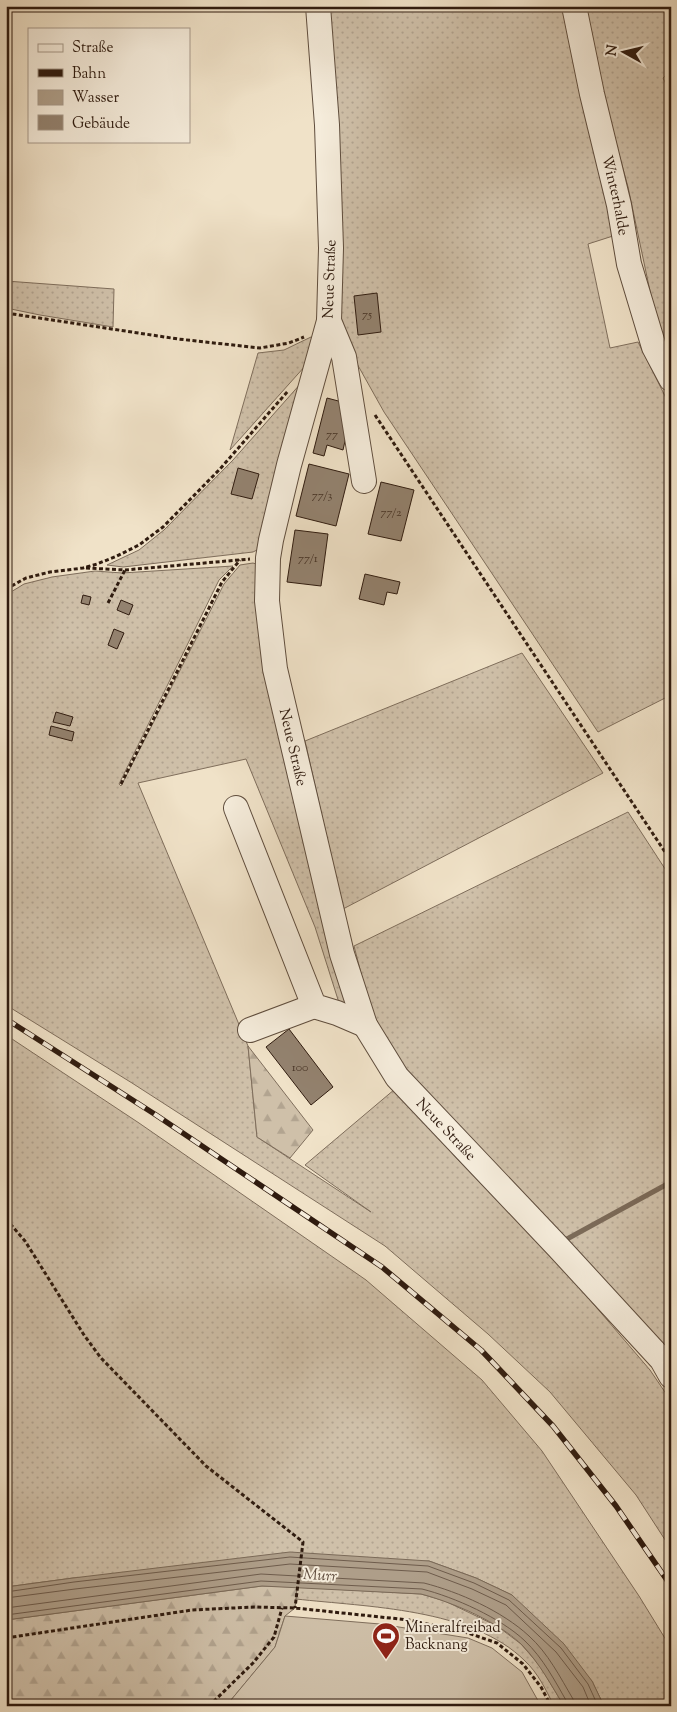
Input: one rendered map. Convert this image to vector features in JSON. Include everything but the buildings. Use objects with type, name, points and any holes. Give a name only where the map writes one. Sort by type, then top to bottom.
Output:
[{"type":"street","name":"Neue Straße","points":[[318,6],[328,134],[331,248],[329,322],[289,465],[268,558],[267,601],[276,668],[342,954],[365,1025],[397,1078],[559,1248],[662,1360],[671,1376]]},
{"type":"street","name":"Winterhalde","points":[[574,6],[592,94],[619,205],[629,264],[654,347],[671,379]]},
{"type":"street","points":[[329,322],[344,357],[364,480]]},
{"type":"street","points":[[236,808],[314,1006]]},
{"type":"street","points":[[250,1030],[314,1006],[365,1025]]},
{"type":"path","points":[[6,313],[178,339],[260,348],[289,343],[305,337],[329,322]]},
{"type":"path","points":[[83,568],[117,556],[139,545],[163,527],[220,469],[294,384]]},
{"type":"path","points":[[371,409],[671,861]]},
{"type":"path","points":[[6,589],[26,578],[83,568],[125,570],[268,558]]},
{"type":"path","points":[[120,784],[222,582],[240,560]]},
{"type":"path","points":[[108,603],[125,570]]},
{"type":"path","points":[[6,1220],[25,1242],[101,1358],[206,1466],[303,1542],[295,1608]]},
{"type":"path","points":[[209,1706],[253,1663],[274,1637],[282,1608]]},
{"type":"path","points":[[6,1638],[192,1610],[295,1608],[409,1620],[468,1633],[498,1643],[523,1664],[541,1687],[551,1706]]},
{"type":"green space","points":[[325,6],[563,6],[616,235],[588,244],[610,348],[638,342],[671,408],[671,695],[598,732],[384,412],[351,353],[338,307]]},
{"type":"green space","points":[[581,6],[671,6],[671,71],[663,78],[671,94],[671,360],[661,343],[628,187]]},
{"type":"green space","points":[[6,281],[114,289],[113,327],[6,308]]},
{"type":"green space","points":[[311,337],[316,339],[306,365],[230,450],[258,353],[284,350]]},
{"type":"green space","points":[[302,382],[259,549],[253,552],[123,567],[107,565],[139,550],[164,530],[233,460]]},
{"type":"green space","points":[[253,563],[259,565],[346,1001],[340,1006],[315,927],[246,759],[138,783],[248,1046],[257,1137],[371,1212],[305,1165],[395,1089],[460,1162],[554,1258],[650,1370],[671,1401],[671,1549],[636,1495],[550,1392],[488,1334],[385,1246],[132,1083],[6,1005],[6,595],[24,584],[52,577],[95,571],[122,573],[233,566],[219,580],[119,784],[121,786],[224,584],[240,565]]},
{"type":"green space","points":[[522,653],[603,773],[343,909],[305,741]]},
{"type":"green space","points":[[628,812],[671,878],[671,1364],[404,1067],[371,1012],[354,946]]},
{"type":"green space","points":[[6,1035],[139,1123],[366,1280],[482,1380],[542,1451],[639,1596],[671,1648],[671,1706],[604,1706],[592,1681],[512,1595],[476,1578],[429,1561],[73,1578],[6,1587]]},
{"type":"green space","points":[[248,1046],[313,1130],[290,1158],[257,1137]]},
{"type":"green space","points":[[262,1586],[297,1587],[295,1608],[285,1616],[275,1647],[226,1706],[6,1706],[6,1620]]},
{"type":"green space","points":[[297,1587],[421,1594],[445,1601],[497,1626],[521,1644],[540,1666],[564,1706],[554,1706],[538,1676],[525,1661],[503,1643],[477,1630],[448,1620],[417,1613],[296,1599]]},
{"type":"green space","name":"Mineralfreibad Backnang","points":[[285,1616],[380,1624],[468,1638],[492,1648],[522,1672],[541,1706],[226,1706],[275,1647]]},
{"type":"water","name":"Murr","points":[[290,1552],[429,1561],[476,1578],[512,1595],[564,1644],[592,1681],[604,1706],[564,1706],[535,1660],[514,1637],[475,1614],[447,1602],[421,1594],[262,1586],[6,1620],[6,1587]]},
{"type":"waterway","points":[[567,1239],[671,1182]]},
{"type":"railway","points":[[6,1019],[156,1115],[382,1267],[481,1350],[553,1426],[616,1506],[671,1586]]},
{"type":"place","name":"Mineralfreibad Backnang","points":[[386,1660]]}]
